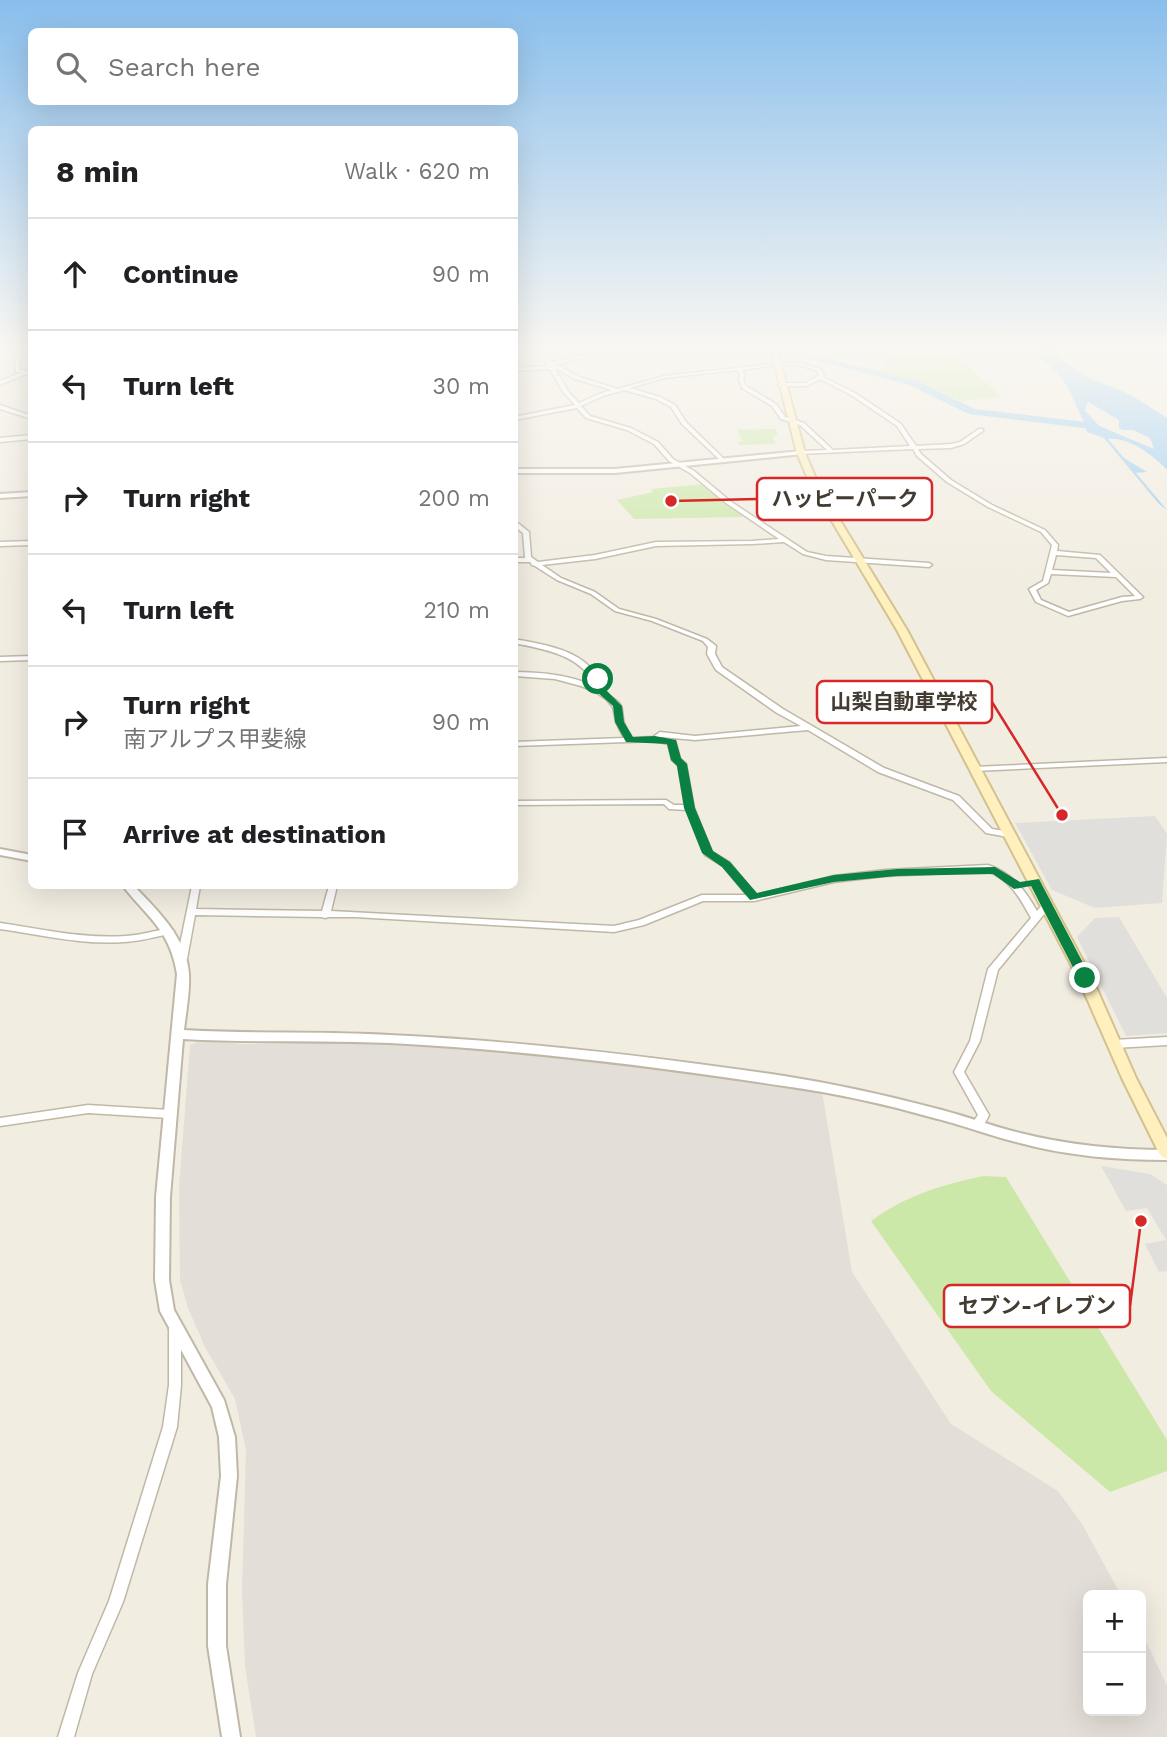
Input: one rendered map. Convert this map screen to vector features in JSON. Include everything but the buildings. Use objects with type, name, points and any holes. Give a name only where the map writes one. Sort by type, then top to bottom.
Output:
[{"type":"main road","points":[[795,427],[801,453],[819,494],[902,630],[1035,882],[1085,978],[1167,1154]]},
{"type":"street","points":[[615,427],[640,434],[656,443],[677,464],[784,540],[813,556],[929,565]]},
{"type":"street","points":[[688,427],[721,459]]},
{"type":"street","points":[[805,427],[830,450]]},
{"type":"street","points":[[899,427],[913,449],[931,467],[973,497],[1042,531],[1055,545],[1048,572],[1046,582],[1032,589],[1036,600],[1068,614],[1122,599],[1140,597],[1098,556],[1053,553]]},
{"type":"street","points":[[518,471],[615,471],[830,450],[913,449],[959,444],[981,430]]},
{"type":"street","points":[[0,440],[28,437]]},
{"type":"street","points":[[0,496],[28,494]]},
{"type":"street","points":[[518,525],[526,532],[532,562],[559,579],[593,593],[617,610],[664,623],[705,640],[712,646],[711,654],[719,668],[727,675],[808,728],[881,770],[956,799],[989,831],[1008,834]]},
{"type":"street","points":[[518,560],[532,562],[603,555],[626,547],[687,541],[754,543],[784,540]]},
{"type":"street","points":[[0,544],[28,542]]},
{"type":"street","points":[[1048,572],[1118,575]]},
{"type":"street","points":[[518,642],[562,653],[579,662],[598,679],[600,690]]},
{"type":"street","points":[[0,659],[28,658]]},
{"type":"street","points":[[518,674],[537,674],[600,690],[617,706],[620,722],[629,740]]},
{"type":"street","points":[[655,739],[660,734],[695,738],[808,728]]},
{"type":"street","points":[[518,744],[655,739],[672,742],[676,760],[682,764],[690,808],[708,853],[726,864],[754,898]]},
{"type":"street","points":[[974,769],[1167,760]]},
{"type":"street","points":[[518,803],[666,802],[672,807],[690,808]]},
{"type":"street","points":[[0,852],[28,857]]},
{"type":"street","points":[[192,912],[355,914],[614,929],[641,923],[702,898],[754,898],[834,879],[988,868],[1018,886],[1035,916]]},
{"type":"street","points":[[1018,886],[1035,882]]},
{"type":"street","points":[[131,889],[169,931],[182,959],[184,974],[163,1197],[162,1280],[167,1311],[219,1405],[227,1437],[229,1476],[217,1584],[217,1634],[231,1737]]},
{"type":"street","points":[[182,959],[196,889]]},
{"type":"street","points":[[325,915],[332,889]]},
{"type":"street","points":[[976,1125],[984,1115],[959,1072],[975,1041],[989,977],[1046,905]]},
{"type":"street","points":[[0,926],[60,937],[114,940],[150,937],[169,931]]},
{"type":"street","points":[[178,1034],[242,1039],[316,1037],[394,1040],[589,1055],[802,1083],[924,1110],[1034,1141],[1081,1150],[1136,1156],[1167,1154]]},
{"type":"street","points":[[1114,1044],[1167,1041]]},
{"type":"street","points":[[0,1122],[88,1109],[169,1114]]},
{"type":"street","points":[[66,1737],[85,1673],[116,1602],[170,1427],[175,1385],[175,1327]]},
{"type":"shaded area","points":[[1155,816],[1167,834],[1162,903],[1095,908],[1052,890],[1015,823]]},
{"type":"shaded area","points":[[1119,917],[1167,998],[1167,1033],[1126,1036],[1077,937],[1095,918]]},
{"type":"shaded area","points":[[205,1039],[240,1044],[383,1042],[654,1064],[822,1091],[852,1272],[951,1424],[1058,1491],[1082,1524],[1118,1590],[1083,1590],[1083,1716],[1146,1716],[1146,1641],[1167,1686],[1167,1737],[256,1737],[245,1666],[242,1591],[246,1450],[235,1399],[205,1347],[188,1308],[180,1280],[179,1187],[190,1045]]},
{"type":"shaded area","points":[[1101,1166],[1150,1174],[1167,1185],[1167,1271],[1159,1272],[1145,1244],[1166,1240],[1147,1208],[1126,1211]]},
{"type":"green space","points":[[775,429],[778,435],[773,437],[775,444],[739,445],[738,442],[743,441],[737,430]]},
{"type":"green space","points":[[703,484],[743,517],[634,519],[617,500],[653,492],[652,489]]},
{"type":"green space","points":[[984,1176],[1006,1177],[1167,1440],[1167,1471],[1110,1492],[991,1391],[871,1221],[925,1192]]},
{"type":"water","points":[[1085,427],[1102,427],[1154,449],[1150,438],[1119,427],[1167,427],[1167,470],[1132,444],[1108,439],[1124,458],[1147,472],[1136,473],[1167,510],[1104,438],[1087,432]]},
{"type":"waterway","points":[[1096,427],[1109,433]]},
{"type":"place","name":"ハッピーパーク","points":[[671,501]]},
{"type":"place","name":"山梨自動車学校","points":[[1062,815]]},
{"type":"place","name":"セブン-イレブン","points":[[1141,1221]]},
{"type":"route","points":[[598,679],[600,690],[612,698],[617,706],[620,722],[629,740],[655,739],[672,742],[676,760],[682,764],[690,808],[708,853],[726,864],[754,898],[834,879],[988,868],[1018,886],[1035,882],[1085,978]]}]
